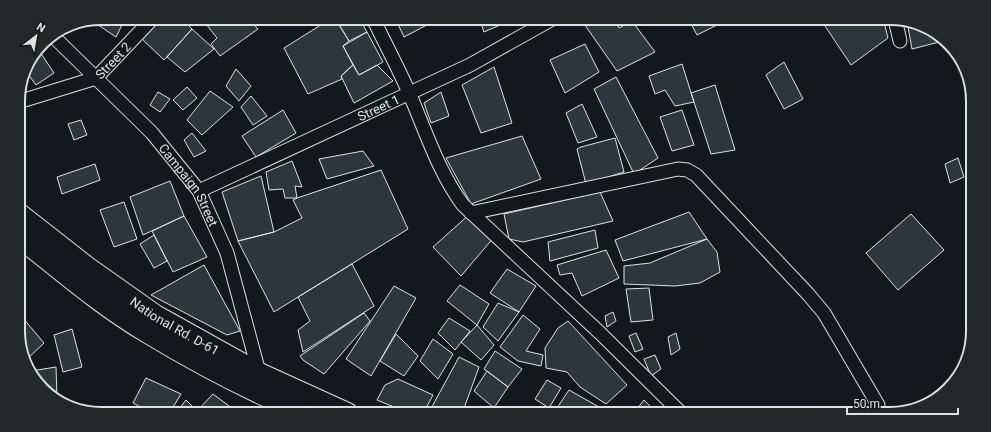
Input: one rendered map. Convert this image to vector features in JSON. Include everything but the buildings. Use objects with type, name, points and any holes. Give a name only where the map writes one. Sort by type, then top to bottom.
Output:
[{"type":"highway","name":"National Rd. D-61","points":[[25,219],[87,268],[155,316],[297,407]]},
{"type":"highway","name":"National Rd. D-61","points":[[25,241],[93,294],[147,332],[261,384],[326,407]]},
{"type":"street","name":"Street 2","points":[[25,100],[96,78],[146,25]]},
{"type":"street","points":[[376,25],[410,94],[427,136],[453,191],[471,213],[600,333],[675,407]]},
{"type":"street","name":"Street 1","points":[[199,191],[470,65],[541,25]]},
{"type":"street","points":[[896,25],[900,41]]},
{"type":"street","name":"Campaign Street","points":[[57,40],[152,133],[199,191],[227,253],[261,384]]},
{"type":"street","points":[[471,213],[678,169],[687,170],[696,175],[824,313],[878,407]]}]
